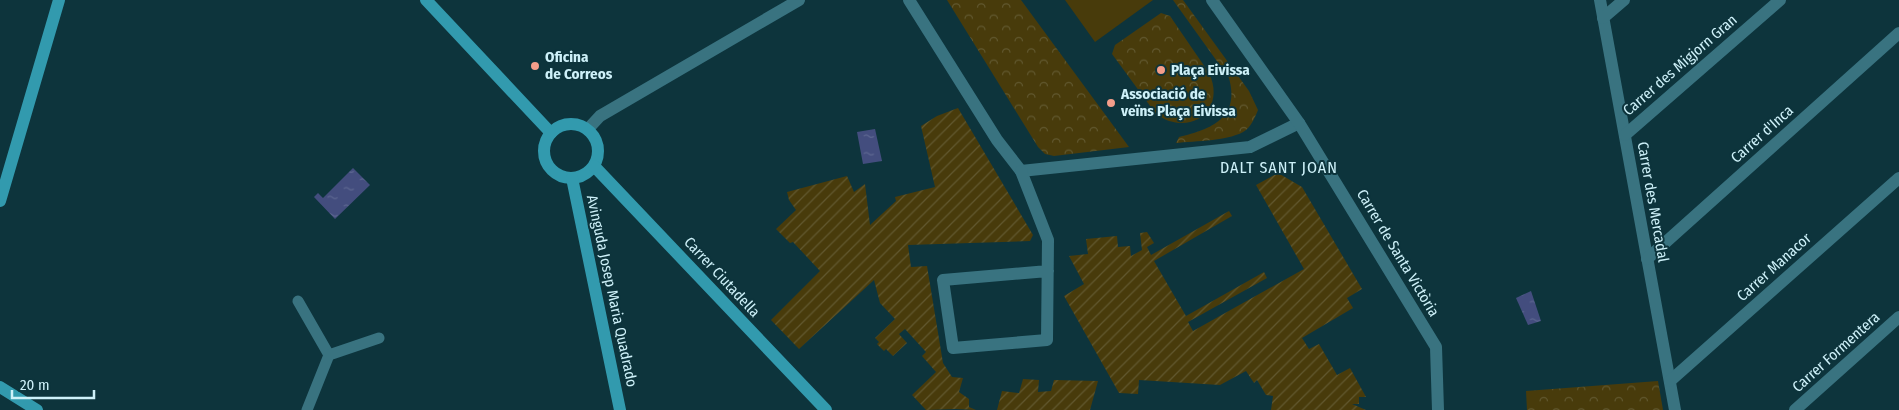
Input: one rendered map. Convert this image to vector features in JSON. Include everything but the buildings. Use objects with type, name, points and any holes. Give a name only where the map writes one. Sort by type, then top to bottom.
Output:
[{"type":"street","points":[[0,201],[59,0]]},
{"type":"street","points":[[426,0],[551,133]]},
{"type":"street","points":[[588,129],[600,116],[799,0]]},
{"type":"street","points":[[909,0],[997,140],[1021,171],[1048,240],[1048,271],[1047,340],[953,348],[943,280],[1048,271]]},
{"type":"street","name":"Carrer de Santa Victòria","points":[[1212,0],[1299,123],[1436,347],[1438,410]]},
{"type":"street","name":"Carrer des Mercadal","points":[[1600,0],[1675,410]]},
{"type":"street","points":[[1603,18],[1624,0]]},
{"type":"street","name":"Carrer des Migjorn Gran","points":[[1625,136],[1780,0]]},
{"type":"street","name":"Carrer d'Inca","points":[[1647,259],[1899,33]]},
{"type":"street","points":[[1021,171],[1250,147],[1299,123]]},
{"type":"street","points":[[564,124],[573,124],[588,129],[597,142],[598,158],[588,172],[572,178],[564,177],[549,166],[545,158],[546,140],[551,133],[564,124]]},
{"type":"street","name":"Carrer Ciutadella","points":[[594,166],[826,410]]},
{"type":"street","name":"Avinguda Josep Maria Quadrado","points":[[572,178],[620,410]]},
{"type":"street","name":"Carrer Manacor","points":[[1670,381],[1899,178]]},
{"type":"street","name":"Carrer Formentera","points":[[1795,410],[1899,317]]},
{"type":"street","points":[[0,387],[26,405],[37,410]]},
{"type":"lane","points":[[298,301],[329,355]]},
{"type":"lane","points":[[307,410],[329,355],[379,338]]},
{"type":"green space","points":[[947,0],[1021,0],[1129,147],[1054,156],[1045,154],[1038,147]]},
{"type":"green space","points":[[1065,0],[1153,0],[1095,42]]},
{"type":"green space","points":[[1173,0],[1183,0],[1249,91],[1258,110],[1250,126],[1240,134],[1202,141],[1176,143],[1179,137],[1202,130],[1220,120],[1227,112],[1231,92],[1229,78]]},
{"type":"green space","points":[[1161,13],[1170,16],[1209,73],[1213,87],[1213,99],[1209,109],[1202,117],[1192,122],[1168,121],[1156,114],[1112,54],[1115,45]]},
{"type":"green space","points":[[958,108],[1033,235],[1030,241],[908,245],[911,267],[927,266],[943,363],[952,377],[963,378],[959,392],[969,399],[969,407],[976,410],[926,410],[912,395],[936,372],[922,356],[926,352],[905,329],[899,334],[907,343],[893,356],[877,344],[879,342],[875,338],[895,319],[880,303],[874,280],[799,349],[771,320],[820,271],[793,242],[790,243],[776,229],[796,210],[789,200],[787,192],[847,176],[854,192],[865,184],[870,225],[896,201],[895,197],[935,187],[921,126],[937,116]]},
{"type":"green space","points":[[1278,173],[1302,187],[1362,289],[1347,298],[1353,308],[1302,338],[1309,349],[1319,344],[1337,375],[1350,368],[1366,397],[1359,397],[1359,404],[1352,404],[1366,410],[1271,410],[1273,396],[1266,395],[1257,380],[1254,383],[1246,371],[1220,385],[1139,380],[1138,394],[1119,393],[1064,296],[1084,284],[1069,256],[1088,254],[1086,239],[1117,236],[1118,247],[1130,246],[1131,256],[1142,250],[1140,233],[1147,232],[1154,243],[1147,247],[1151,255],[1229,211],[1232,216],[1154,261],[1186,316],[1264,272],[1267,278],[1188,322],[1193,331],[1304,269],[1256,185]]},
{"type":"green space","points":[[1023,379],[1039,380],[1038,392],[1051,391],[1054,380],[1098,381],[1090,410],[997,410],[1002,391],[1019,393]]},
{"type":"green space","points":[[1658,381],[1663,410],[1527,410],[1526,391]]},
{"type":"water","points":[[875,129],[882,161],[863,164],[857,132]]},
{"type":"water","points":[[353,168],[370,185],[335,219],[314,197],[318,193],[323,198]]},
{"type":"water","points":[[1531,291],[1541,321],[1528,325],[1516,298]]},
{"type":"place","name":"Oficina de Correos","points":[[535,66]]},
{"type":"place","name":"Plaça Eivissa","points":[[1161,70]]},
{"type":"place","name":"Associació de veïns Plaça Eivissa","points":[[1111,103]]},
{"type":"district","name":"DALT SANT JOAN","points":[[1279,167]]}]
